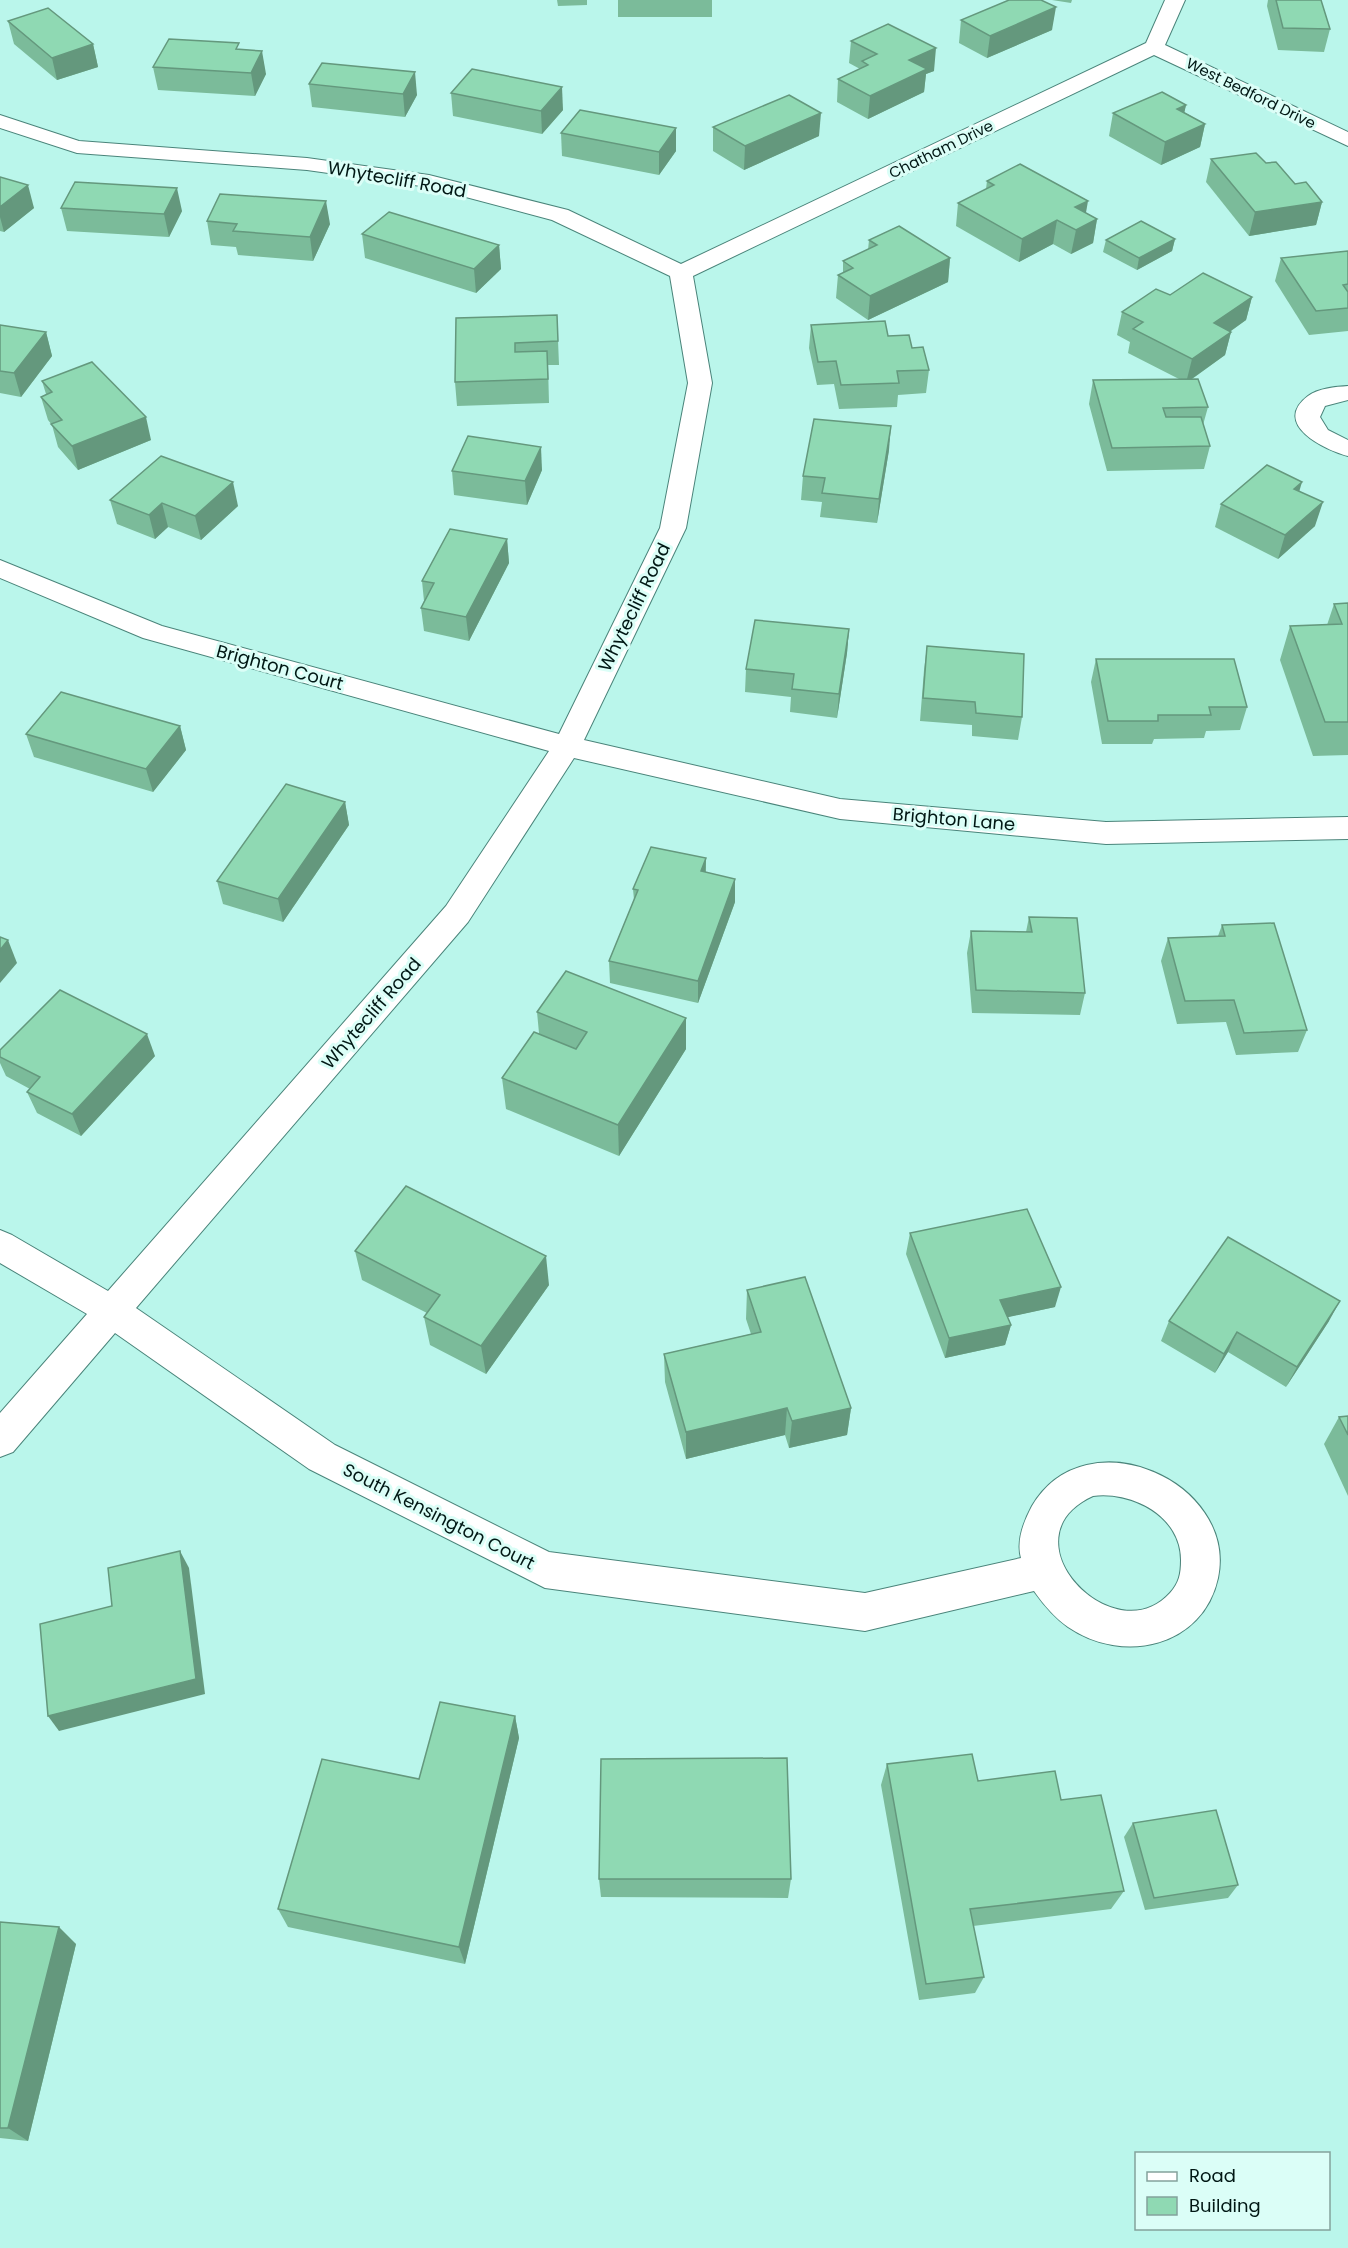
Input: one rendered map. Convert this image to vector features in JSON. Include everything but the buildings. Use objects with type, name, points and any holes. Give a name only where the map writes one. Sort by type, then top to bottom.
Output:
[{"type":"street","points":[[1155,47],[1175,0]]},
{"type":"street","name":"West Bedford Drive","points":[[1155,47],[1348,140]]},
{"type":"street","name":"Chatham Drive","points":[[681,273],[1155,47]]},
{"type":"street","name":"Whytecliff Road","points":[[0,121],[78,147],[307,164],[429,181],[560,215],[681,273],[700,383],[673,528],[567,746],[458,914],[0,1440]]},
{"type":"street","points":[[1348,393],[1320,398],[1309,406],[1306,416],[1311,428],[1322,438],[1348,448]]},
{"type":"street","name":"Brighton Court","points":[[0,568],[153,632],[567,746]]},
{"type":"street","name":"Brighton Lane","points":[[567,746],[840,809],[1107,833],[1348,828]]},
{"type":"street","name":"South Kensington Court","points":[[0,1245],[112,1311],[322,1457],[545,1570],[865,1612],[1043,1571]]},
{"type":"street","points":[[1121,1479],[1151,1488],[1178,1508],[1195,1534],[1202,1564],[1196,1592],[1178,1615],[1151,1628],[1119,1630],[1087,1619],[1060,1599],[1043,1571],[1038,1541],[1046,1513],[1064,1492],[1090,1480],[1121,1479]]}]
